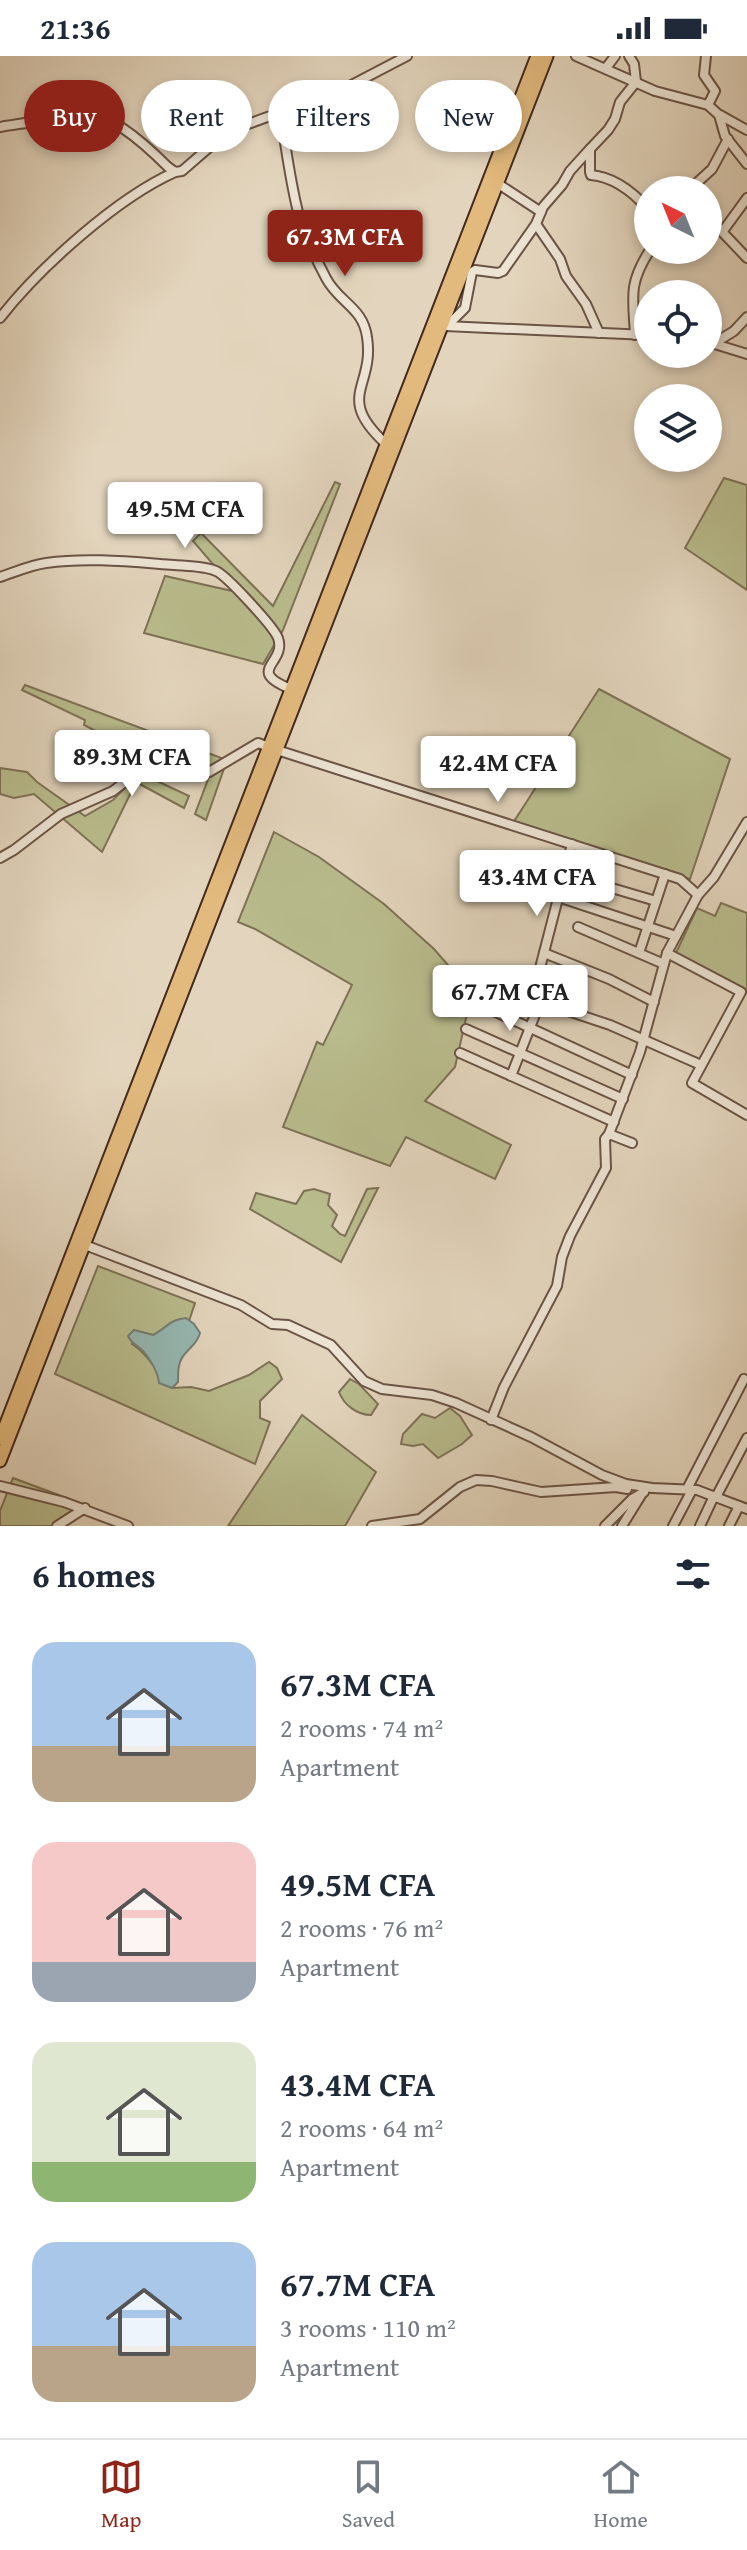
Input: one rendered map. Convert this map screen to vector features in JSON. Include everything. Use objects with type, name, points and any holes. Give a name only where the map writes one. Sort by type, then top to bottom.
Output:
[{"type":"highway","points":[[0,1461],[273,749],[291,689],[537,56]]},
{"type":"highway","points":[[0,1439],[444,326],[547,56]]},
{"type":"street","points":[[361,80],[407,56]]},
{"type":"street","points":[[576,56],[655,91],[708,105],[719,115],[747,130]]},
{"type":"street","points":[[606,68],[615,56]]},
{"type":"street","points":[[444,326],[465,308],[472,272],[503,271],[570,171],[608,130],[620,102],[636,82],[634,64],[629,56]]},
{"type":"street","points":[[706,56],[704,75],[715,91],[708,105]]},
{"type":"street","points":[[0,127],[31,122],[63,111],[88,111],[103,116],[175,172]]},
{"type":"street","points":[[719,115],[728,139],[747,164]]},
{"type":"street","points":[[0,318],[20,293],[80,237],[146,186],[189,167],[220,138],[268,117]]},
{"type":"street","points":[[704,176],[712,169],[728,139]]},
{"type":"street","points":[[590,149],[591,175],[607,178],[634,197]]},
{"type":"street","points":[[287,152],[299,217],[328,281],[361,317],[367,336],[368,359],[358,402],[373,431],[386,444]]},
{"type":"street","points":[[497,183],[541,212]]},
{"type":"street","points":[[747,198],[723,231],[747,258]]},
{"type":"street","points":[[536,224],[560,259],[566,276],[586,304],[599,333]]},
{"type":"street","points":[[634,308],[633,281],[641,264]]},
{"type":"street","points":[[722,337],[734,331],[747,317]]},
{"type":"street","points":[[444,326],[634,335]]},
{"type":"street","points":[[722,346],[747,354]]},
{"type":"street","points":[[0,577],[41,563],[58,561],[148,563],[219,572],[277,635],[277,652],[269,676],[273,682],[291,689]]},
{"type":"street","points":[[0,858],[61,814],[113,791],[147,768],[173,768],[202,774],[230,762],[258,743],[680,879],[698,895]]},
{"type":"street","points":[[491,1420],[504,1387],[557,1286],[562,1257],[570,1236],[606,1168],[605,1139],[632,1075],[667,953],[698,895],[714,877],[747,822]]},
{"type":"street","points":[[572,844],[532,999],[644,1038],[701,1065]]},
{"type":"street","points":[[564,874],[656,901]]},
{"type":"street","points":[[639,953],[665,874]]},
{"type":"street","points":[[558,897],[676,936]]},
{"type":"street","points":[[578,927],[664,964]]},
{"type":"street","points":[[544,953],[609,979],[654,1002]]},
{"type":"street","points":[[667,953],[744,994],[692,1083],[747,1115]]},
{"type":"street","points":[[472,1001],[632,1075]]},
{"type":"street","points":[[511,1076],[540,1002]]},
{"type":"street","points":[[466,1029],[623,1099]]},
{"type":"street","points":[[460,1053],[614,1122]]},
{"type":"street","points":[[609,1134],[632,1143]]},
{"type":"street","points":[[85,1245],[241,1305],[272,1324],[288,1325],[331,1345],[364,1381],[382,1389],[432,1395],[456,1403],[614,1479],[652,1488],[686,1489],[744,1506],[729,1526]]},
{"type":"street","points":[[673,1526],[686,1489],[744,1379]]},
{"type":"street","points":[[700,1526],[747,1438]]},
{"type":"street","points":[[372,1526],[420,1519],[460,1487],[476,1480],[541,1492],[616,1487],[656,1493],[686,1489]]},
{"type":"street","points":[[0,1486],[85,1508],[128,1526]]},
{"type":"street","points":[[605,1526],[632,1499],[644,1492]]},
{"type":"street","points":[[622,1526],[644,1492]]},
{"type":"street","points":[[57,1526],[85,1508]]},
{"type":"green space","points":[[724,478],[747,485],[747,590],[685,548]]},
{"type":"green space","points":[[335,482],[340,484],[283,630],[263,664],[144,633],[165,576],[237,592],[193,541],[201,533],[273,606]]},
{"type":"green space","points":[[25,685],[227,760],[206,820],[195,814],[213,766],[111,739],[84,725],[85,720],[22,690]]},
{"type":"green space","points":[[599,689],[730,759],[690,879],[513,823]]},
{"type":"green space","points":[[0,768],[27,772],[85,816],[113,800],[140,773],[189,796],[184,808],[136,782],[102,852],[34,794],[14,798],[0,794]]},
{"type":"green space","points":[[274,832],[319,857],[384,904],[448,965],[469,1005],[455,1067],[425,1101],[511,1145],[495,1179],[406,1137],[390,1166],[283,1127],[317,1042],[323,1045],[352,985],[238,922]]},
{"type":"green space","points":[[721,903],[747,913],[747,990],[676,953],[697,908],[715,916]]},
{"type":"green space","points":[[378,1188],[341,1262],[250,1209],[256,1193],[296,1204],[304,1191],[314,1189],[330,1194],[328,1205],[337,1215],[332,1226],[345,1236],[367,1189]]},
{"type":"green space","points":[[98,1266],[195,1303],[189,1321],[174,1321],[153,1335],[134,1330],[132,1344],[172,1388],[191,1387],[209,1391],[249,1375],[269,1362],[277,1368],[282,1379],[260,1401],[260,1418],[270,1422],[255,1464],[55,1374]]},
{"type":"green space","points":[[350,1379],[378,1404],[371,1415],[356,1411],[341,1397],[339,1392]]},
{"type":"green space","points":[[450,1408],[460,1416],[472,1435],[462,1444],[438,1458],[423,1444],[401,1444],[403,1434],[422,1414],[435,1418]]},
{"type":"green space","points":[[302,1415],[376,1472],[345,1526],[228,1526]]},
{"type":"green space","points":[[13,1478],[86,1505],[57,1526],[0,1526],[0,1511]]},
{"type":"water","points":[[186,1318],[200,1333],[182,1358],[178,1382],[172,1388],[159,1383],[148,1358],[128,1336],[134,1330],[153,1335],[172,1322]]}]
